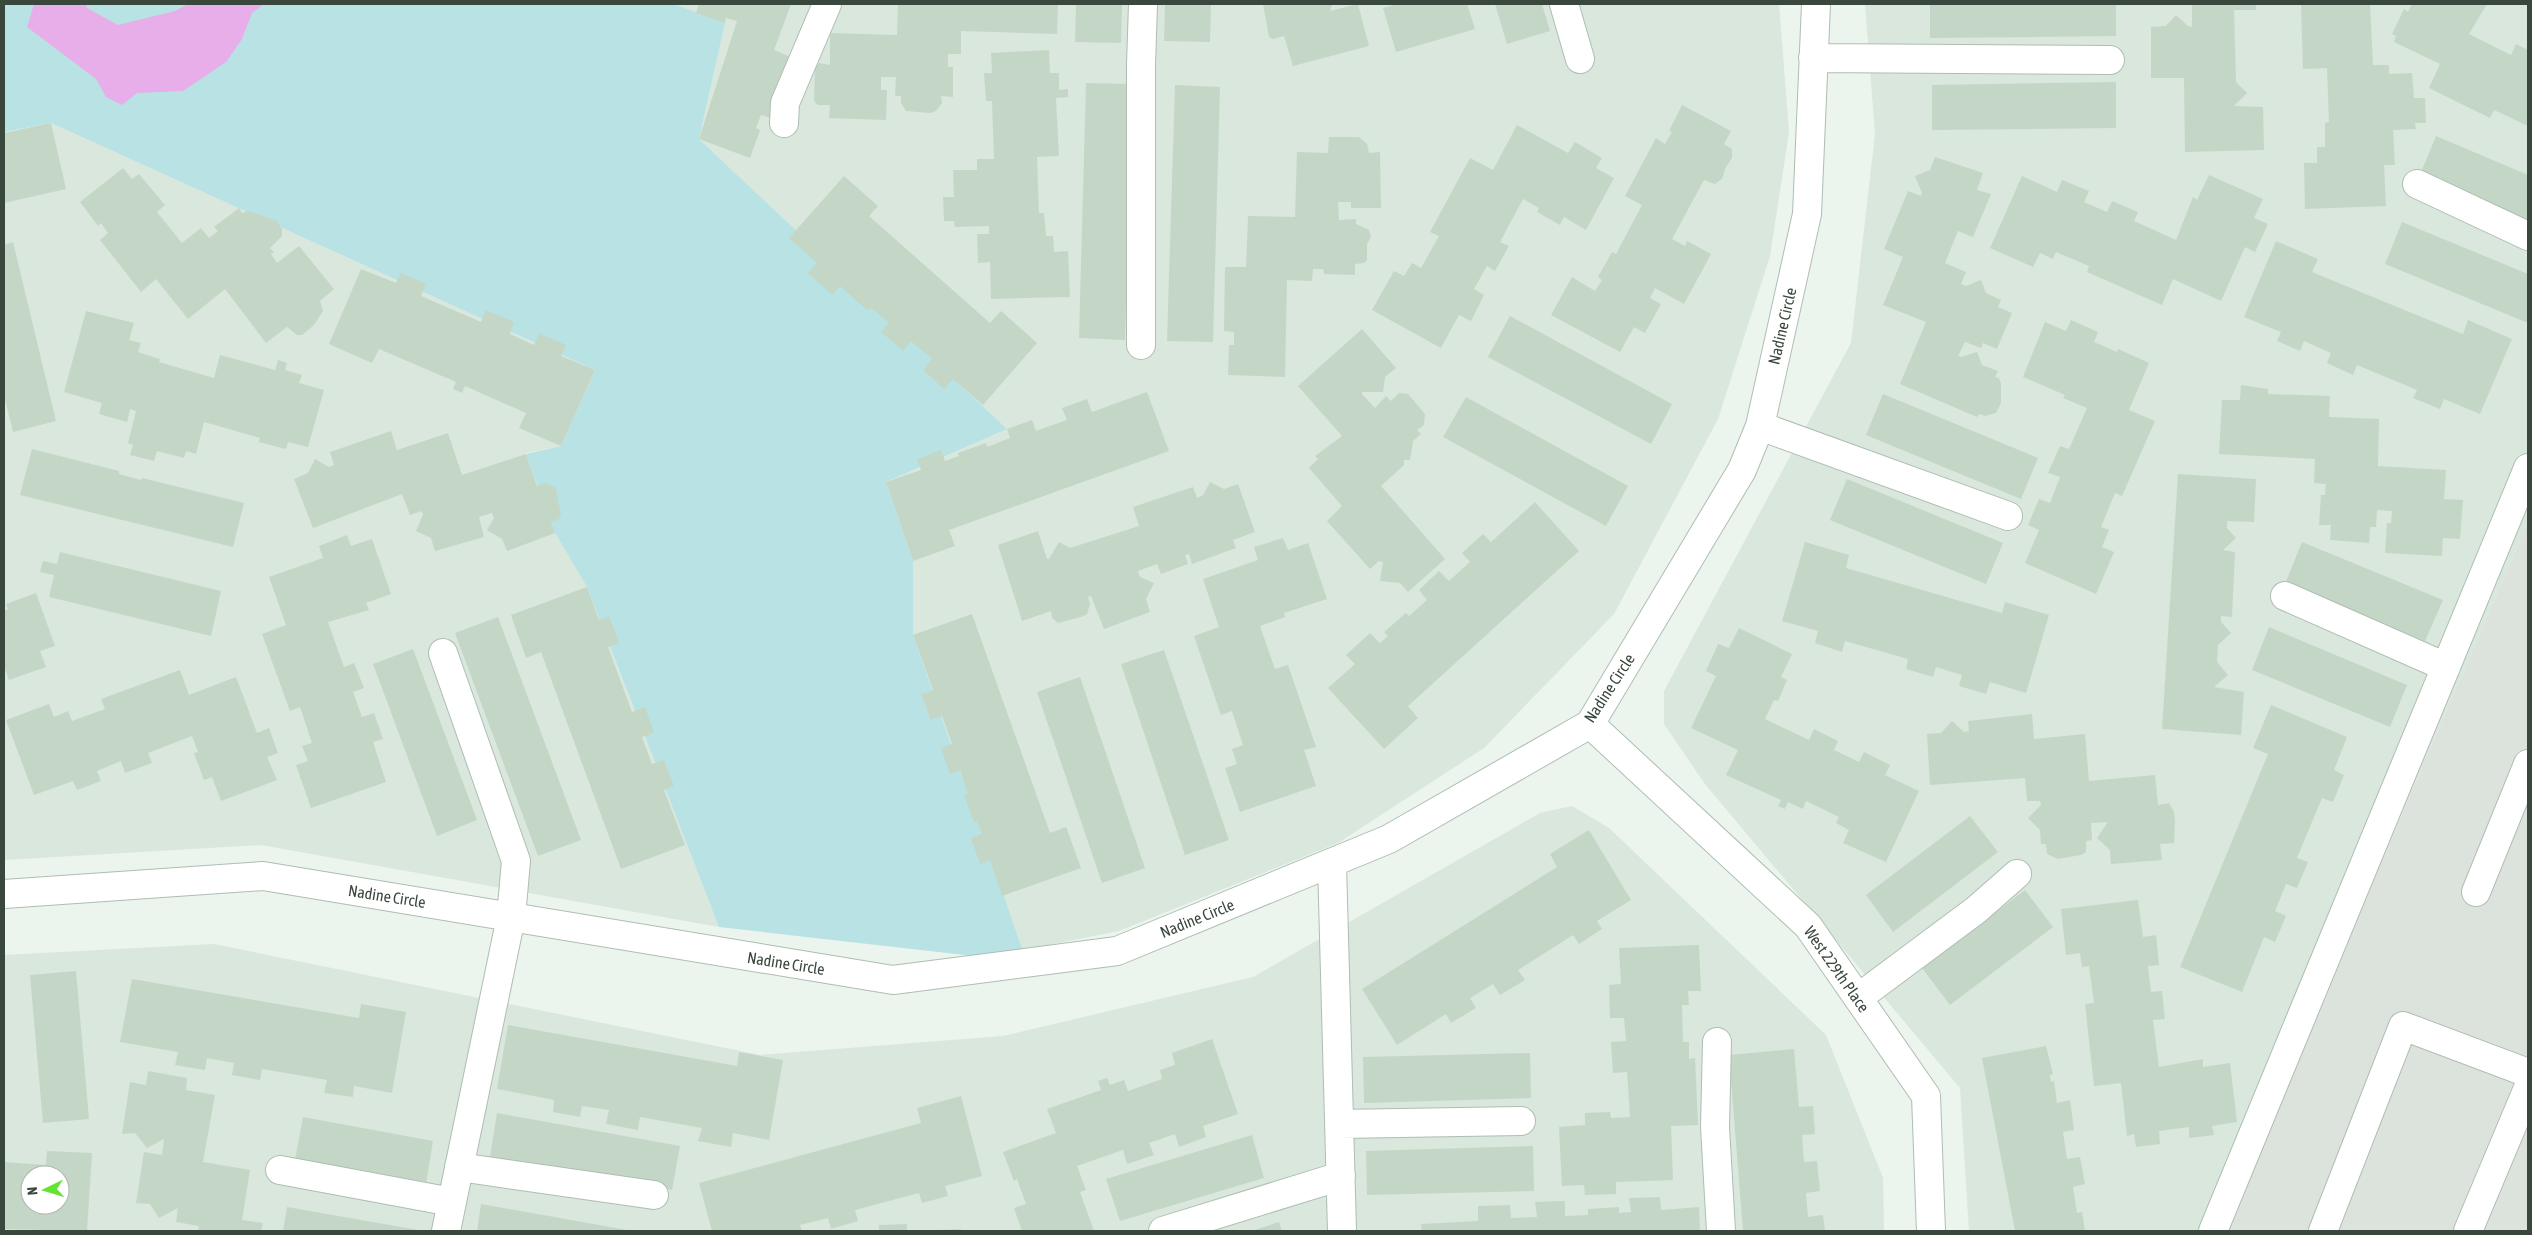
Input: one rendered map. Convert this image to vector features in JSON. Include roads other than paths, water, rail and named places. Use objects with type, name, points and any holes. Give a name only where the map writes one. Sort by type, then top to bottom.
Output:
[{"type":"street","points":[[784,123],[786,103],[827,4]]},
{"type":"street","points":[[1142,345],[1141,65],[1143,4]]},
{"type":"street","points":[[1564,4],[1580,59]]},
{"type":"street","name":"Nadine Circle","points":[[4,894],[263,876],[893,980],[1117,951],[1389,839],[1590,724],[1742,470],[1760,426],[1807,214],[1816,4]]},
{"type":"street","points":[[1813,58],[2110,60]]},
{"type":"street","points":[[2417,184],[2528,236]]},
{"type":"street","points":[[1760,426],[2008,516]]},
{"type":"street","points":[[2213,1231],[2528,468]]},
{"type":"street","points":[[2285,596],[2446,667]]},
{"type":"street","points":[[442,653],[516,861],[511,917],[446,1231]]},
{"type":"street","name":"West 229th Place","points":[[1590,724],[1808,926],[1926,1096],[1931,1231]]},
{"type":"street","points":[[2476,892],[2528,764]]},
{"type":"street","points":[[1332,863],[1342,1231]]},
{"type":"street","points":[[1858,998],[1976,910],[2017,874]]},
{"type":"street","points":[[2323,1231],[2403,1026],[2528,1073]]},
{"type":"street","points":[[1717,1042],[1715,1127],[1721,1231]]},
{"type":"street","points":[[2468,1231],[2528,1088]]},
{"type":"street","points":[[1339,1124],[1521,1121]]},
{"type":"street","points":[[460,1167],[654,1196]]},
{"type":"street","points":[[280,1170],[452,1202]]},
{"type":"street","points":[[1164,1231],[1341,1176]]}]
